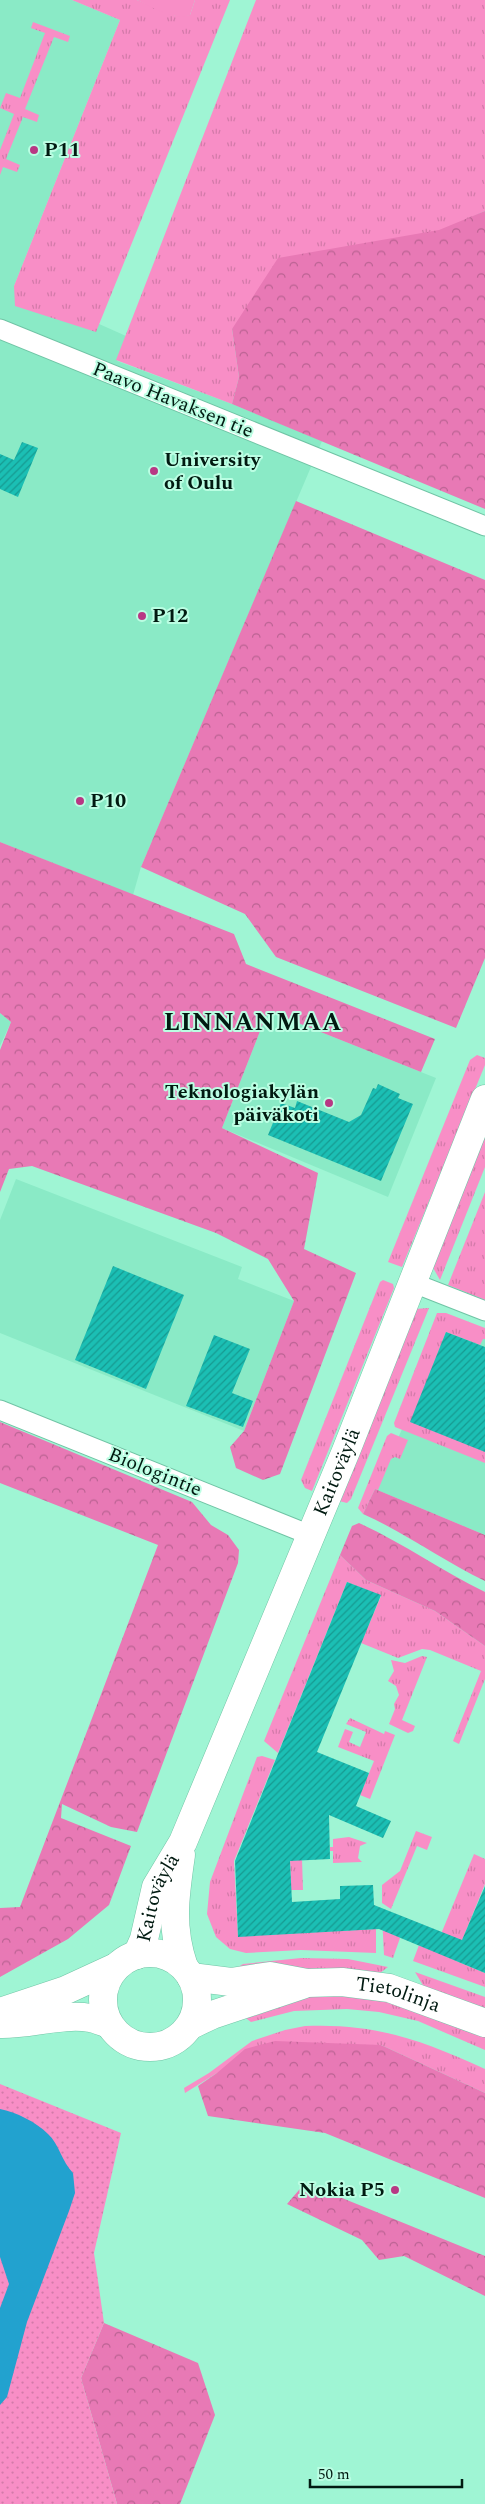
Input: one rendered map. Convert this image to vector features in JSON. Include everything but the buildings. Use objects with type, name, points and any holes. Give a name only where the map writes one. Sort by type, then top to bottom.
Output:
[{"type":"street","name":"Paavo Havaksen tie","points":[[0,329],[485,526]]},
{"type":"street","name":"Kaitoväylä","points":[[127,1961],[144,1939],[156,1887],[183,1842],[346,1451],[485,1099]]},
{"type":"street","points":[[412,1282],[485,1311]]},
{"type":"street","name":"Biologintie","points":[[0,1410],[310,1535]]},
{"type":"street","name":"Kaitoväylä","points":[[183,1842],[174,1920],[176,1945],[188,1972]]},
{"type":"street","points":[[0,2012],[66,1990],[127,1961],[150,1953],[162,1955],[188,1972],[197,2002],[190,2025],[173,2042],[149,2048],[126,2041],[109,2024],[103,2007],[104,1988],[127,1961]]},
{"type":"street","name":"Tietolinja","points":[[188,1972],[231,1982],[270,1976],[307,1983],[342,1982],[389,1988],[485,2023]]},
{"type":"street","name":"Tietolinja","points":[[190,2025],[212,2015],[307,1983]]},
{"type":"street","points":[[0,2024],[68,2017],[90,2018],[109,2024]]},
{"type":"shaded area","name":"University of Oulu","points":[[0,0],[72,0],[120,20],[14,286],[126,336],[117,361],[232,404],[322,441],[141,867],[133,895],[0,842]]},
{"type":"shaded area","name":"Teknologiakylän päiväkoti","points":[[268,1011],[436,1078],[388,1197],[222,1128]]},
{"type":"shaded area","points":[[0,1013],[11,1022],[0,1046]]},
{"type":"shaded area","points":[[16,1179],[242,1267],[238,1279],[294,1301],[244,1431],[0,1333],[0,1220]]},
{"type":"shaded area","points":[[451,1321],[485,1334],[485,1535],[375,1489]]},
{"type":"green space","points":[[72,0],[137,0],[176,16],[190,15],[195,0],[230,0],[96,332],[15,306],[14,286],[120,20]]},
{"type":"green space","points":[[137,0],[195,0],[190,15],[177,16],[170,15]]},
{"type":"green space","points":[[256,0],[485,0],[485,211],[232,329],[239,377],[232,404],[116,360]]},
{"type":"green space","points":[[33,22],[70,36],[68,42],[54,37],[25,109],[39,115],[37,122],[23,117],[6,159],[20,165],[17,172],[3,167],[0,175],[0,150],[14,114],[0,108],[6,93],[20,98],[45,33],[31,28]]},
{"type":"green space","points":[[485,211],[485,509],[232,404],[239,377],[232,329],[278,258],[439,230]]},
{"type":"green space","points":[[296,501],[485,580],[485,958],[456,1028],[276,957],[245,914],[141,867]]},
{"type":"green space","points":[[0,842],[234,934],[246,964],[435,1039],[421,1072],[268,1011],[222,1128],[318,1173],[304,1249],[356,1273],[280,1474],[263,1480],[236,1468],[230,1447],[244,1431],[294,1301],[268,1259],[216,1233],[32,1166],[9,1169],[0,1192],[0,1050],[11,1022],[0,1013]]},
{"type":"green space","points":[[477,1055],[485,1058],[485,1065],[402,1267],[388,1262],[470,1060]]},
{"type":"green space","points":[[485,1126],[485,1167],[440,1280],[432,1266]]},
{"type":"green space","points":[[485,1192],[485,1300],[448,1285]]},
{"type":"green space","points":[[383,1280],[393,1284],[394,1288],[312,1491],[305,1488],[301,1480],[380,1282]]},
{"type":"green space","points":[[429,1308],[351,1499],[347,1503],[335,1500],[414,1309]]},
{"type":"green space","points":[[437,1313],[446,1313],[485,1328],[485,1339],[483,1339],[480,1345],[446,1332],[432,1368],[485,1452],[485,1463],[395,1427],[394,1423]]},
{"type":"green space","points":[[0,1422],[192,1502],[211,1525],[228,1535],[239,1550],[238,1563],[137,1832],[111,1827],[62,1804],[61,1818],[131,1846],[109,1905],[68,1939],[0,1977],[0,1908],[20,1907],[158,1545],[0,1483]]},
{"type":"green space","points":[[391,1433],[408,1440],[400,1459],[395,1457],[391,1459],[378,1490],[375,1489],[363,1514],[358,1508],[387,1436]]},
{"type":"green space","points":[[375,1489],[485,1535],[485,1581],[363,1514]]},
{"type":"green space","points":[[359,1523],[485,1592],[485,1646],[435,1611],[366,1580],[340,1555],[352,1526]]},
{"type":"green space","points":[[340,1555],[366,1580],[435,1611],[485,1646],[485,1679],[459,1744],[453,1741],[481,1671],[430,1650],[422,1649],[398,1658],[361,1643],[381,1596],[347,1582],[278,1753],[264,1741]]},
{"type":"green space","points":[[422,1656],[427,1657],[402,1720],[415,1726],[413,1731],[408,1733],[389,1724],[395,1709],[394,1704],[399,1695],[396,1686],[388,1681],[394,1671],[391,1660],[405,1663]]},
{"type":"green space","points":[[350,1718],[384,1734],[385,1731],[395,1735],[370,1799],[360,1795],[374,1761],[338,1747],[345,1729],[353,1732],[349,1742],[360,1747],[366,1732],[346,1724]]},
{"type":"green space","points":[[262,1756],[275,1760],[234,1861],[238,1936],[376,1929],[376,1953],[301,1950],[246,1953],[230,1949],[216,1937],[207,1914],[210,1882],[257,1757]]},
{"type":"green space","points":[[416,1831],[432,1837],[427,1850],[417,1846],[391,1909],[382,1903],[382,1885],[400,1871]]},
{"type":"green space","points":[[349,1837],[367,1843],[360,1846],[358,1858],[362,1862],[333,1863],[333,1851],[330,1851],[330,1847],[333,1847],[333,1839]]},
{"type":"green space","points":[[474,1854],[485,1859],[485,1884],[454,1960],[485,1973],[485,1987],[413,1961],[419,1945],[434,1951]]},
{"type":"green space","points":[[290,1858],[302,1859],[303,1890],[291,1890]]},
{"type":"green space","points":[[382,1915],[400,1938],[393,1958],[384,1955]]},
{"type":"green space","points":[[301,1958],[348,1959],[388,1967],[380,1973],[238,1967],[243,1964]]},
{"type":"green space","points":[[415,1972],[485,1997],[485,2012],[424,1987]]},
{"type":"green space","points":[[325,1993],[384,1999],[485,2035],[485,2050],[418,2021],[379,2012],[347,2009],[294,2011],[251,2022],[243,2016],[275,1999]]},
{"type":"green space","points":[[305,2026],[354,2027],[419,2042],[485,2069],[485,2093],[381,2045],[217,2073],[185,2093],[184,2088],[209,2073],[252,2041],[285,2030]]},
{"type":"green space","points":[[275,2041],[381,2045],[485,2093],[485,2198],[325,2133],[208,2116],[198,2086],[217,2073],[245,2049]]},
{"type":"green space","points":[[0,2084],[121,2133],[94,2253],[104,2323],[81,2378],[117,2504],[0,2504]]},
{"type":"green space","points":[[305,2183],[485,2256],[485,2296],[404,2256],[379,2260],[362,2240],[287,2204]]},
{"type":"green space","points":[[104,2323],[198,2363],[215,2415],[180,2504],[117,2504],[81,2378]]},
{"type":"water","points":[[0,2109],[26,2118],[52,2138],[73,2173],[75,2193],[27,2322],[7,2397],[0,2405],[0,2308],[9,2284],[0,2257]]},
{"type":"place","name":"P11","points":[[34,150]]},
{"type":"place","name":"University of Oulu","points":[[154,471]]},
{"type":"place","name":"P12","points":[[142,616]]},
{"type":"place","name":"P10","points":[[80,801]]},
{"type":"place","name":"Teknologiakylän päiväkoti","points":[[329,1103]]},
{"type":"place","name":"Nokia P5","points":[[395,2190]]},
{"type":"district","name":"LINNANMAA","points":[[253,1023]]}]
